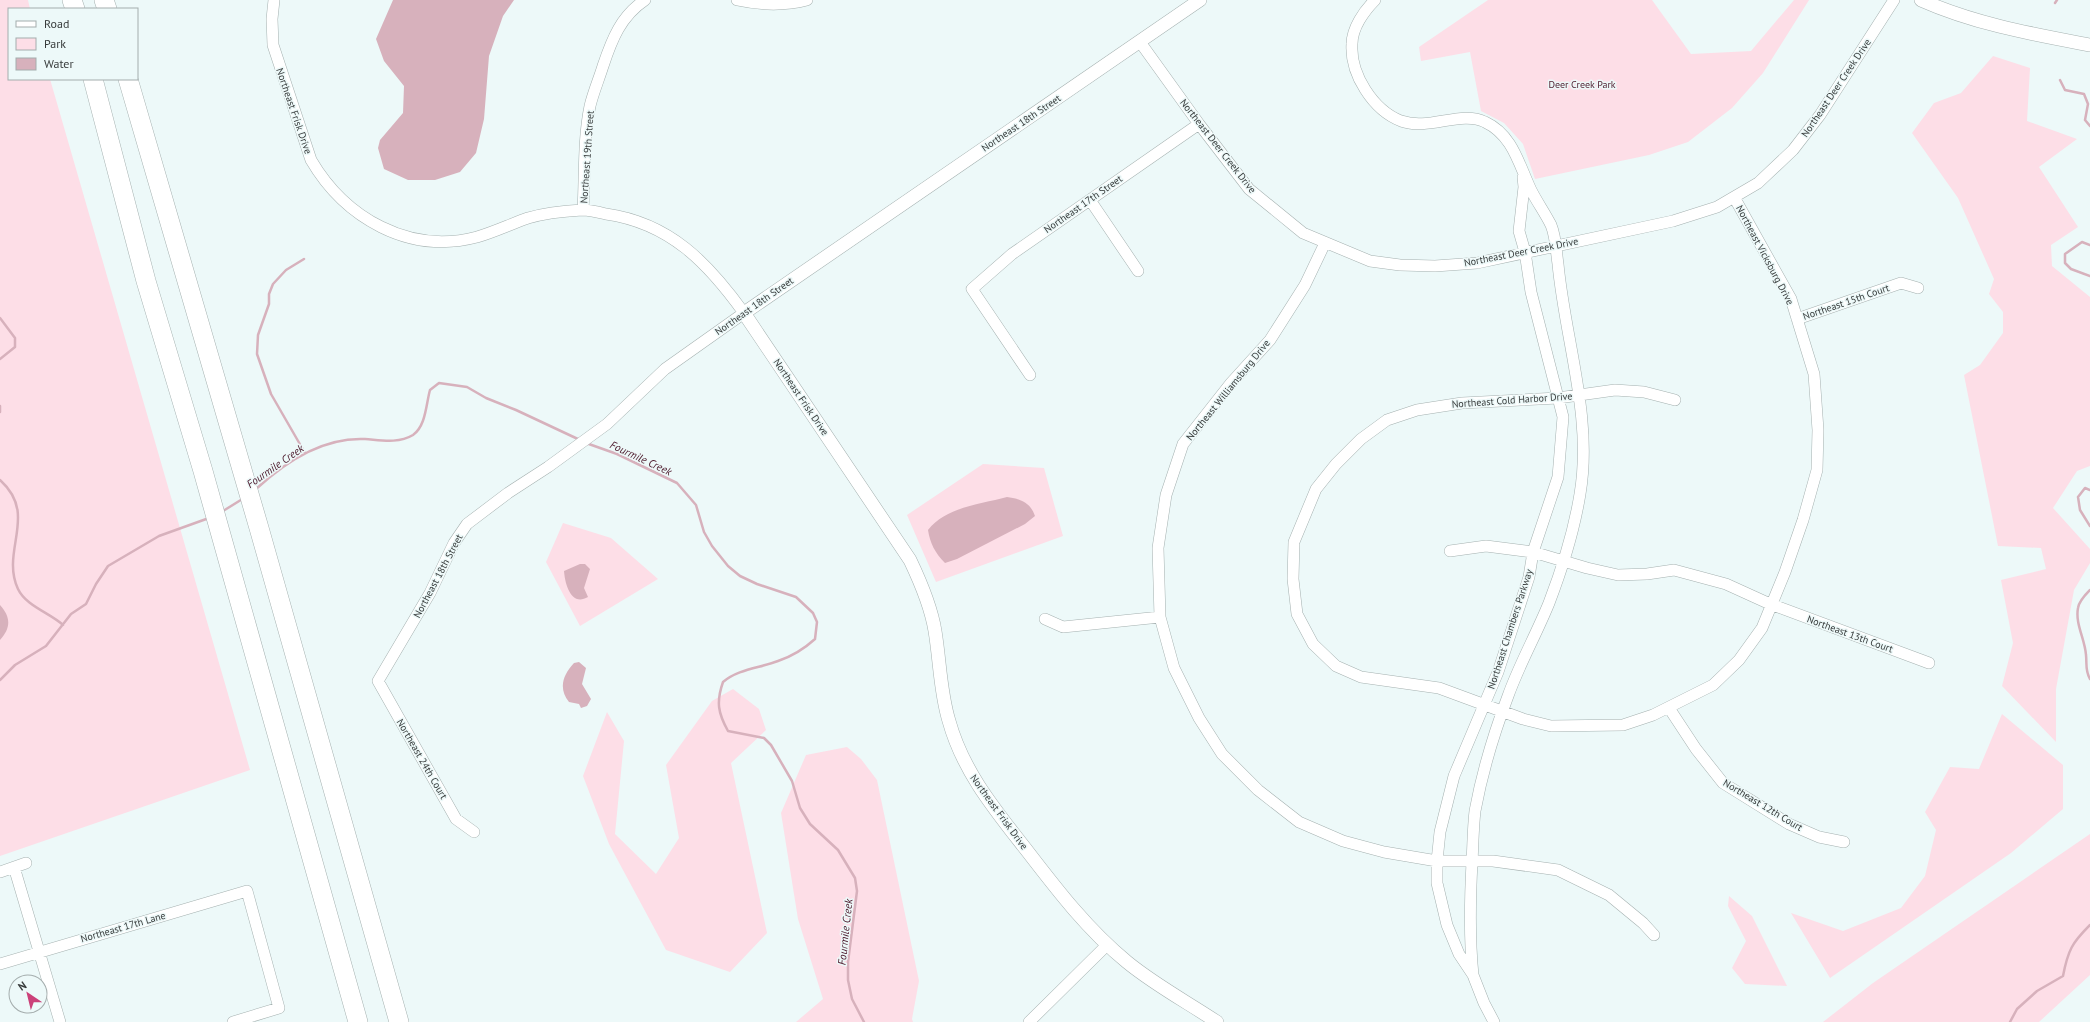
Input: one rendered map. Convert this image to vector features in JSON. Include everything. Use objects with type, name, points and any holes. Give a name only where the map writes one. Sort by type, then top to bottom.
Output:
[{"type":"highway","points":[[93,80],[146,281],[203,471],[358,1022]]},
{"type":"highway","points":[[128,80],[259,528],[399,1022]]},
{"type":"street","name":"Northeast Frisk Drive","points":[[274,0],[272,19],[274,46],[311,160],[320,175],[338,198],[367,221],[401,236],[418,240],[448,242],[478,237],[529,218],[552,213],[583,210],[615,215],[634,220],[672,238],[709,268],[744,313],[910,560],[927,598],[935,630],[943,696],[949,720],[967,768],[987,799],[1062,897],[1107,945],[1163,988],[1217,1022]]},
{"type":"street","name":"Northeast 19th Street","points":[[583,210],[588,127],[591,106],[611,42],[618,29],[634,9],[645,0]]},
{"type":"street","points":[[737,0],[775,5],[807,0]]},
{"type":"street","name":"Northeast 18th Street","points":[[378,681],[430,593],[454,543],[467,524],[508,493],[548,467],[607,424],[665,369],[744,313],[1200,0]]},
{"type":"street","points":[[1375,0],[1358,23],[1351,43],[1355,68],[1368,94],[1384,110],[1402,121],[1431,124],[1470,118],[1485,122],[1503,134],[1516,153],[1523,172],[1551,226],[1556,246]]},
{"type":"street","name":"Northeast Deer Creek Drive","points":[[1140,42],[1199,124],[1249,189],[1302,233],[1370,261],[1400,265],[1435,266],[1476,263],[1673,220],[1717,207],[1758,183],[1793,150],[1820,115],[1894,0]]},
{"type":"street","points":[[1921,0],[1964,17],[1997,26],[2090,45]]},
{"type":"street","name":"Northeast 17th Street","points":[[1030,375],[972,289],[1012,254],[1199,124]]},
{"type":"street","points":[[1523,172],[1524,187],[1519,231],[1525,252]]},
{"type":"street","name":"Northeast Vicksburg Drive","points":[[1504,710],[1523,719],[1551,726],[1622,725],[1669,708],[1713,685],[1739,660],[1762,628],[1770,604],[1785,572],[1803,520],[1817,470],[1818,430],[1814,374],[1791,299],[1734,197]]},
{"type":"street","points":[[1090,200],[1138,271]]},
{"type":"street","name":"Northeast Williamsburg Drive","points":[[1325,243],[1305,285],[1270,340],[1231,383],[1184,444],[1166,495],[1158,548],[1160,617],[1174,668],[1199,718],[1222,754],[1258,790],[1299,822],[1343,841],[1384,852],[1437,861],[1472,860],[1530,865],[1558,870],[1609,896],[1643,923],[1654,935]]},
{"type":"street","name":"Northeast Chambers Parkway","points":[[1473,975],[1469,915],[1475,814],[1481,785],[1504,710],[1521,664],[1548,604],[1562,561],[1580,493],[1583,443],[1579,395],[1566,327],[1556,246]]},
{"type":"street","name":"Northeast Chambers Parkway","points":[[1494,1022],[1484,1003],[1473,975],[1459,954],[1447,925],[1437,883],[1437,861],[1440,832],[1452,784],[1485,704],[1529,577],[1533,552],[1558,476],[1563,417],[1531,292],[1525,252]]},
{"type":"street","name":"Northeast 15th Court","points":[[1797,319],[1900,283],[1918,288]]},
{"type":"street","name":"Northeast Cold Harbor Drive","points":[[1504,710],[1439,688],[1361,677],[1336,666],[1313,644],[1297,614],[1293,579],[1294,542],[1316,489],[1336,464],[1361,439],[1387,420],[1417,410],[1462,403],[1558,398],[1615,390],[1644,392],[1675,400]]},
{"type":"street","points":[[1450,550],[1486,546],[1533,552]]},
{"type":"street","name":"Northeast 13th Court","points":[[1533,552],[1618,575],[1647,574],[1674,570],[1726,584],[1770,604],[1929,663]]},
{"type":"street","points":[[1046,619],[1063,627],[1160,617]]},
{"type":"street","name":"Northeast 24th Court","points":[[378,681],[456,819],[474,832]]},
{"type":"street","name":"Northeast 12th Court","points":[[1669,708],[1696,749],[1723,783],[1789,824],[1819,837],[1844,842]]},
{"type":"street","points":[[0,872],[26,863]]},
{"type":"street","points":[[14,867],[60,1022]]},
{"type":"street","name":"Northeast 17th Lane","points":[[0,964],[246,890],[279,1008],[233,1022]]},
{"type":"street","points":[[1029,1022],[1107,945]]},
{"type":"green space","points":[[0,0],[28,0],[30,8],[8,8],[8,80],[50,80],[250,770],[0,856]]},
{"type":"green space","name":"Deer Creek Park","points":[[1488,0],[1652,0],[1691,54],[1751,51],[1794,0],[1809,0],[1763,73],[1732,108],[1688,142],[1649,155],[1535,179],[1523,144],[1504,123],[1481,111],[1470,52],[1421,61],[1419,47]]},
{"type":"green space","points":[[1993,56],[2030,68],[2027,121],[2077,139],[2039,167],[2078,227],[2051,245],[2052,266],[2090,297],[2090,466],[2077,471],[2053,508],[2090,549],[2090,563],[2074,590],[2056,689],[2056,742],[2002,686],[2013,643],[2001,580],[2046,569],[2041,548],[1998,546],[1964,375],[1980,365],[2003,333],[2003,312],[1989,294],[1994,279],[1958,198],[1912,133],[1934,103],[1961,93]]},
{"type":"green space","points":[[983,464],[1044,468],[1063,536],[936,582],[907,515]]},
{"type":"green space","points":[[563,523],[611,538],[658,579],[580,626],[546,562]]},
{"type":"green space","points":[[733,689],[759,709],[766,730],[731,763],[767,933],[730,972],[666,950],[609,844],[583,776],[607,712],[624,741],[615,834],[656,874],[679,838],[666,765],[712,701]]},
{"type":"green space","points":[[2002,714],[2063,765],[2063,809],[2011,853],[1830,978],[1791,913],[1843,931],[1901,908],[1925,876],[1936,830],[1925,812],[1950,767],[1979,769]]},
{"type":"green space","points":[[847,747],[861,759],[877,780],[919,981],[912,1019],[913,1022],[796,1022],[823,999],[798,919],[781,813],[806,755]]},
{"type":"green space","points":[[2090,834],[2090,975],[2039,1022],[1823,1022],[1873,983]]},
{"type":"green space","points":[[1729,896],[1752,916],[1787,986],[1745,984],[1732,968],[1746,941],[1728,906]]},
{"type":"water","points":[[393,0],[514,0],[503,16],[489,56],[484,119],[476,153],[460,172],[435,180],[408,180],[384,169],[378,148],[380,140],[403,113],[404,86],[384,61],[376,39]]},
{"type":"water","points":[[1007,497],[1017,499],[1028,504],[1035,516],[1025,524],[957,559],[945,563],[938,555],[930,539],[928,530],[935,522],[954,511],[975,504]]},
{"type":"water","points":[[580,564],[585,564],[590,569],[584,588],[588,597],[577,599],[570,593],[564,571]]},
{"type":"water","points":[[0,605],[4,609],[8,618],[8,627],[4,636],[0,640]]},
{"type":"water","points":[[579,662],[586,668],[582,684],[591,699],[587,706],[581,708],[579,704],[569,702],[563,687],[563,682],[567,672],[574,663]]},
{"type":"waterway","points":[[2060,80],[2065,90],[2084,94],[2088,104],[2085,120],[2090,126]]},
{"type":"waterway","points":[[2090,245],[2082,242],[2065,254],[2065,263],[2071,269],[2090,276]]},
{"type":"waterway","points":[[304,259],[286,270],[273,284],[269,294],[269,304],[258,335],[257,354],[271,394],[305,453]]},
{"type":"waterway","points":[[0,318],[15,338],[15,347],[0,359]]},
{"type":"waterway","name":"Fourmile Creek","points":[[256,489],[292,461],[306,453],[334,442],[349,439],[383,441],[401,440],[413,435],[421,426],[430,390],[439,383],[467,387],[486,398],[516,410],[580,440]]},
{"type":"waterway","points":[[0,406],[0,412]]},
{"type":"waterway","name":"Fourmile Creek","points":[[586,443],[617,454],[677,483],[696,505],[704,532],[712,546],[728,566],[740,576],[757,584],[796,597],[813,613],[817,622],[815,639],[789,657],[742,671],[723,682],[719,696],[719,707],[722,719],[728,731],[764,738],[771,745],[792,781],[800,808],[810,824],[838,850],[855,878],[857,891],[848,962],[848,980],[852,999],[864,1022]]},
{"type":"waterway","points":[[0,480],[11,493],[17,506],[18,520],[13,560],[14,575],[18,589],[32,605],[63,625]]},
{"type":"waterway","points":[[2090,490],[2085,488],[2078,497],[2080,510],[2090,526]]},
{"type":"waterway","name":"Fourmile Creek","points":[[223,511],[244,498]]},
{"type":"waterway","name":"Fourmile Creek","points":[[0,680],[15,665],[46,646],[71,614],[86,604],[96,584],[108,566],[159,536],[209,518]]},
{"type":"waterway","points":[[2090,590],[2080,603],[2077,614],[2085,649],[2088,676],[2090,679]]},
{"type":"waterway","points":[[2010,1022],[2017,1009],[2037,991],[2063,976],[2069,953],[2075,942],[2090,925]]}]
